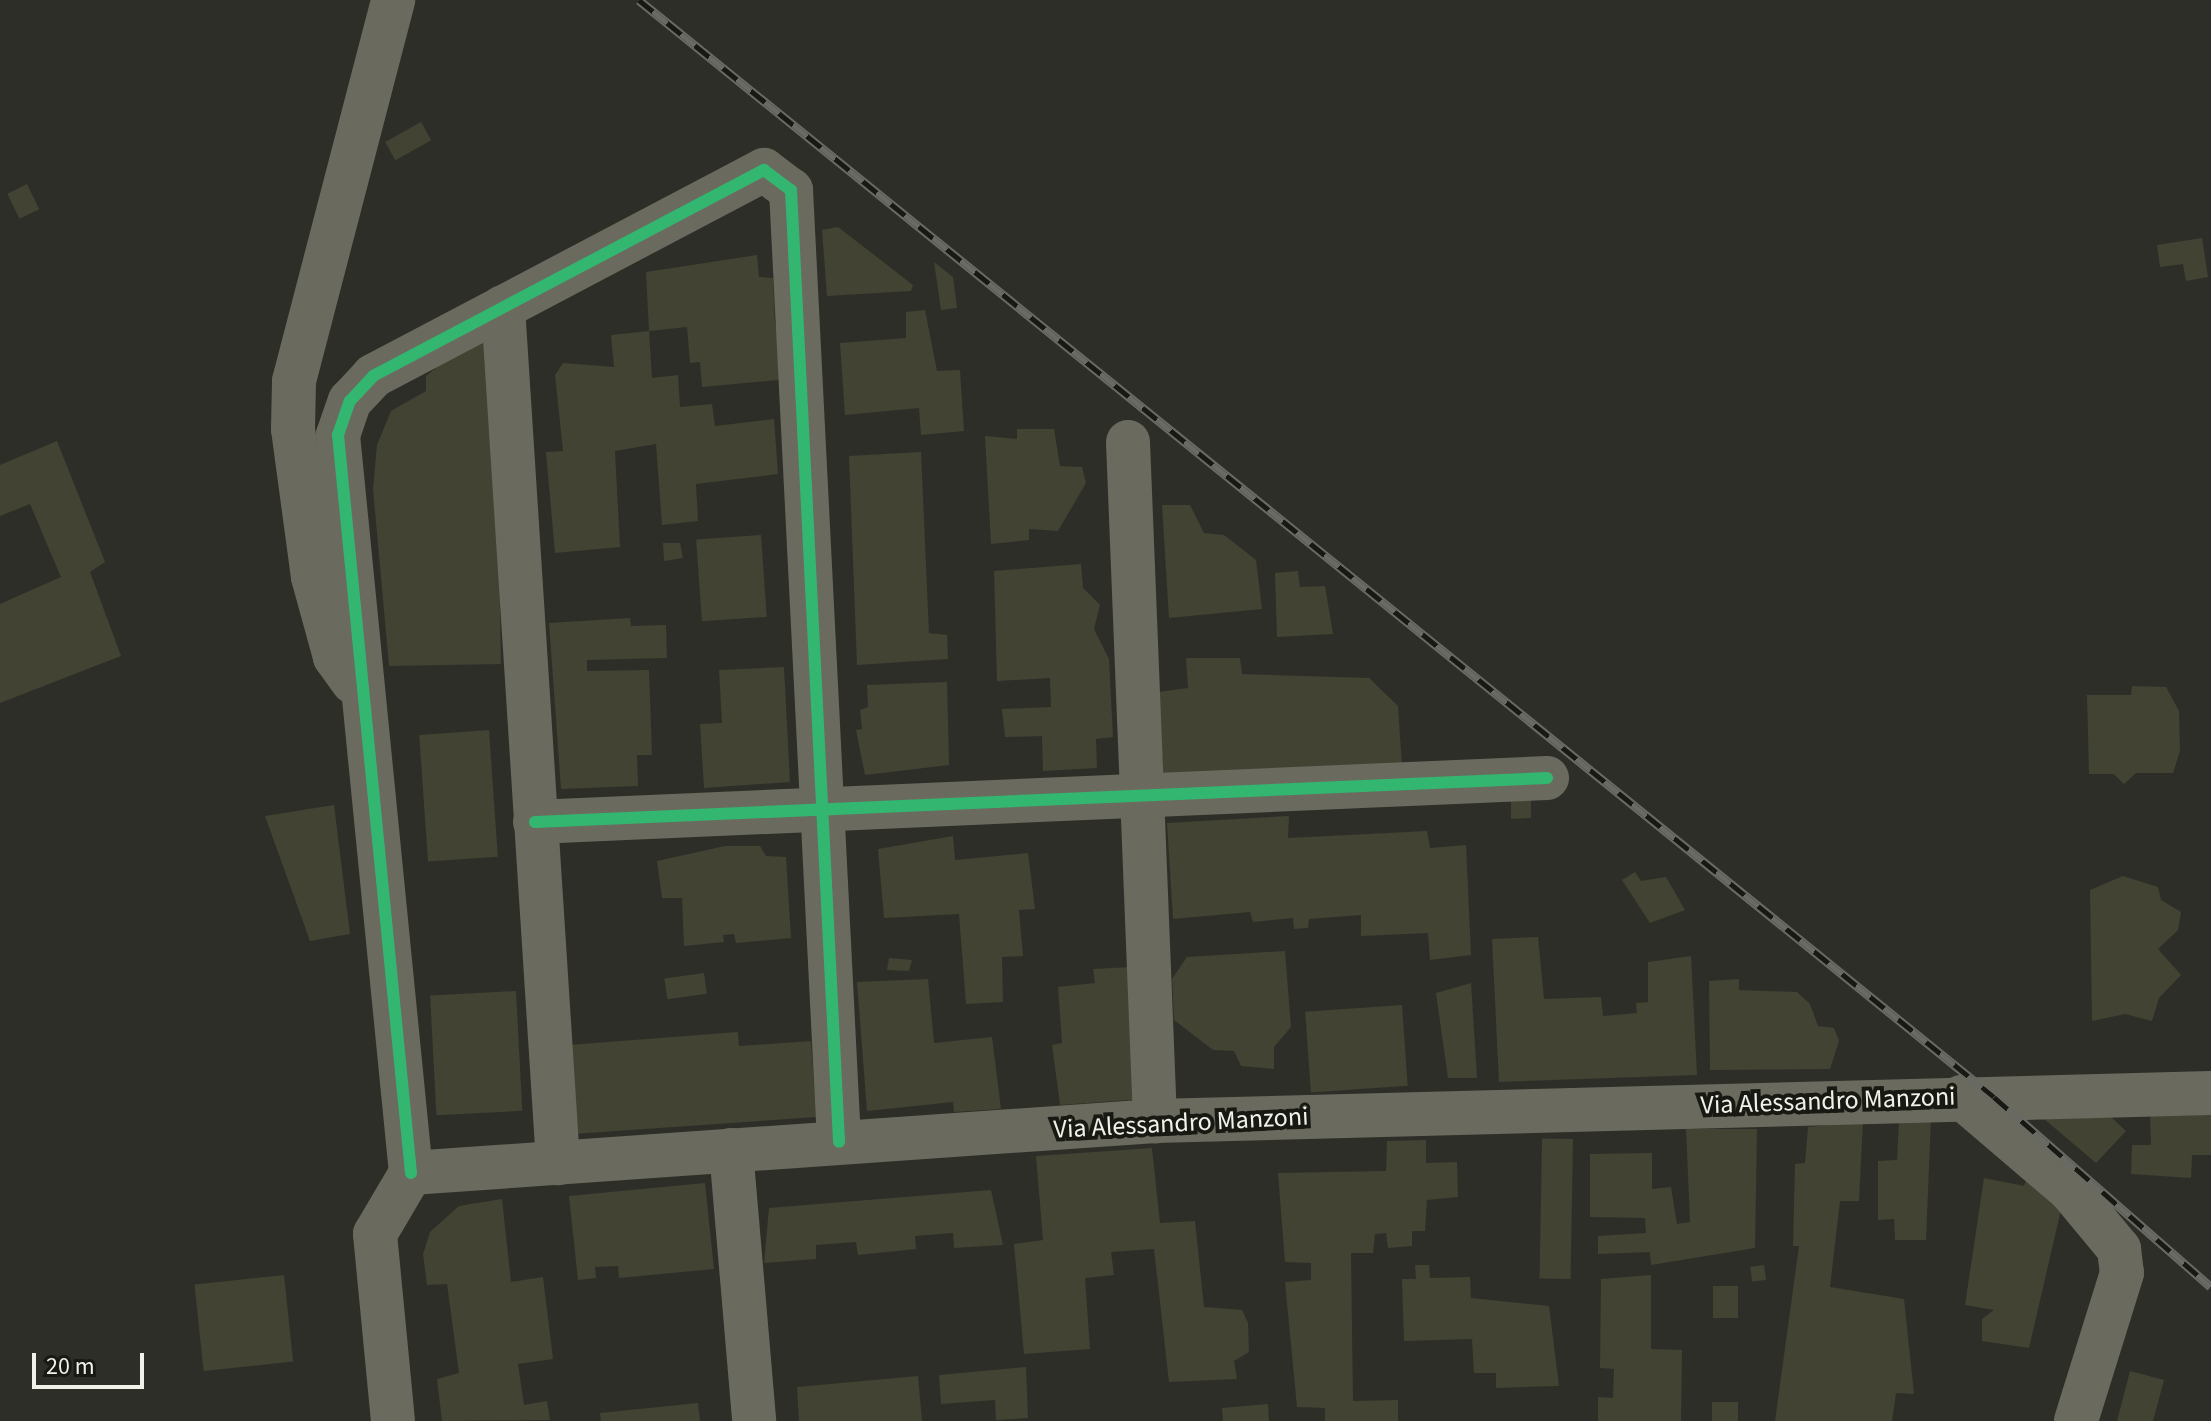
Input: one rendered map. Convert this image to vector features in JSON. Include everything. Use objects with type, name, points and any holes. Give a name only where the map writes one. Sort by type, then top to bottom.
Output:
[{"type":"main road","name":"Via Alessandro Manzoni","points":[[411,1173],[1155,1121],[1961,1097],[2211,1093]]},
{"type":"main road","points":[[393,1421],[375,1234],[411,1173]]},
{"type":"street","points":[[364,697],[335,657],[313,577],[293,429],[294,381],[393,0]]},
{"type":"street","points":[[411,1173],[338,435],[350,401],[373,376],[764,170],[791,190],[839,1142]]},
{"type":"street","points":[[503,307],[558,1163]]},
{"type":"street","points":[[1128,442],[1155,1121]]},
{"type":"street","points":[[535,822],[1140,791],[1547,778]]},
{"type":"street","points":[[1961,1097],[2070,1190],[2119,1249],[2122,1273],[2076,1421]]},
{"type":"street","points":[[731,1150],[754,1421]]},
{"type":"building","points":[[421,122],[431,140],[395,160],[385,142]]},
{"type":"building","points":[[27,184],[39,209],[20,219],[7,194]]},
{"type":"building","points":[[838,227],[913,285],[911,291],[827,296],[822,230]]},
{"type":"building","points":[[2202,238],[2208,277],[2186,281],[2183,264],[2160,267],[2157,245]]},
{"type":"building","points":[[757,255],[759,277],[773,278],[775,325],[783,323],[779,380],[702,387],[700,362],[690,363],[687,327],[649,331],[646,272]]},
{"type":"building","points":[[934,262],[953,277],[957,308],[941,310]]},
{"type":"building","points":[[925,310],[937,371],[960,370],[964,431],[921,435],[919,408],[845,415],[840,343],[906,338],[906,312]]},
{"type":"building","points":[[649,331],[652,378],[678,375],[680,407],[712,404],[715,426],[774,419],[778,474],[696,484],[698,521],[662,525],[656,444],[615,451],[620,547],[555,553],[546,452],[563,451],[555,375],[563,363],[614,367],[611,335]]},
{"type":"building","points":[[495,336],[501,664],[389,666],[373,489],[377,445],[391,411],[426,391],[426,376],[450,356]]},
{"type":"building","points":[[1017,429],[1054,429],[1060,466],[1082,467],[1086,483],[1058,531],[1029,529],[1029,540],[991,544],[985,436],[1017,439]]},
{"type":"building","points":[[57,441],[105,562],[90,572],[121,656],[0,703],[0,604],[61,577],[30,504],[0,516],[0,465]]},
{"type":"building","points":[[921,452],[929,633],[947,635],[948,659],[857,665],[849,456]]},
{"type":"building","points":[[1162,505],[1190,505],[1204,533],[1224,535],[1256,560],[1262,609],[1169,618]]},
{"type":"building","points":[[761,535],[767,617],[702,621],[696,540]]},
{"type":"building","points":[[663,543],[680,543],[683,558],[664,561]]},
{"type":"building","points":[[1081,564],[1083,588],[1100,605],[1094,629],[1109,659],[1113,737],[1096,739],[1097,768],[1043,771],[1042,736],[1005,737],[1002,709],[1051,707],[1050,678],[997,681],[994,571]]},
{"type":"building","points":[[1298,571],[1300,587],[1325,586],[1333,634],[1277,637],[1275,573]]},
{"type":"building","points":[[630,618],[631,626],[666,625],[667,658],[587,660],[587,671],[649,670],[652,755],[637,755],[638,786],[561,789],[549,623]]},
{"type":"building","points":[[1186,658],[1240,658],[1242,674],[1369,678],[1398,706],[1402,766],[1163,774],[1159,692],[1188,688]]},
{"type":"building","points":[[784,667],[790,782],[704,788],[700,724],[722,723],[719,670]]},
{"type":"building","points":[[947,682],[949,765],[865,775],[856,730],[862,729],[860,710],[868,707],[867,685]]},
{"type":"building","points":[[2132,686],[2166,687],[2179,711],[2180,751],[2173,773],[2136,773],[2124,784],[2114,774],[2089,774],[2087,695],[2131,695]]},
{"type":"building","points":[[489,730],[498,857],[428,862],[419,735]]},
{"type":"building","points":[[1531,798],[1531,818],[1511,819],[1511,800]]},
{"type":"building","points":[[334,805],[350,934],[310,941],[265,816]]},
{"type":"building","points":[[1289,816],[1288,838],[1427,831],[1430,848],[1466,845],[1471,955],[1430,960],[1428,933],[1361,936],[1361,915],[1309,919],[1308,928],[1294,929],[1293,918],[1253,922],[1250,912],[1173,919],[1167,823]]},
{"type":"building","points":[[953,836],[955,860],[1028,853],[1035,909],[1019,910],[1023,956],[1002,957],[1003,1002],[966,1004],[959,914],[884,918],[878,849]]},
{"type":"building","points":[[725,846],[760,846],[766,856],[786,857],[791,938],[736,943],[734,934],[723,935],[724,942],[684,946],[682,898],[662,898],[657,861]]},
{"type":"building","points":[[1635,872],[1641,881],[1666,877],[1685,910],[1650,923],[1622,880]]},
{"type":"building","points":[[2123,876],[2158,887],[2161,900],[2181,912],[2178,930],[2158,949],[2181,975],[2159,998],[2152,1021],[2125,1014],[2092,1021],[2090,890]]},
{"type":"building","points":[[1538,937],[1544,999],[1601,997],[1603,1016],[1637,1013],[1636,1003],[1648,1002],[1648,962],[1691,956],[1697,1075],[1499,1082],[1492,939]]},
{"type":"building","points":[[1285,951],[1291,1027],[1274,1047],[1274,1069],[1241,1066],[1234,1051],[1213,1050],[1174,1020],[1172,979],[1187,957]]},
{"type":"building","points":[[889,958],[912,960],[909,971],[887,970]]},
{"type":"building","points":[[1133,967],[1142,1099],[1060,1105],[1052,1045],[1062,1043],[1058,987],[1095,983],[1093,969]]},
{"type":"building","points":[[704,973],[707,994],[667,999],[664,979]]},
{"type":"building","points":[[928,979],[934,1043],[992,1037],[1001,1109],[954,1112],[953,1102],[867,1111],[857,982]]},
{"type":"building","points":[[1739,979],[1739,990],[1797,992],[1810,1004],[1818,1026],[1834,1028],[1839,1041],[1830,1069],[1710,1070],[1709,981]]},
{"type":"building","points":[[1471,983],[1477,1078],[1448,1078],[1436,993]]},
{"type":"building","points":[[516,991],[522,1111],[436,1115],[430,996]]},
{"type":"building","points":[[1402,1005],[1408,1086],[1311,1093],[1305,1012]]},
{"type":"building","points":[[738,1032],[739,1046],[811,1041],[816,1117],[573,1134],[569,1045]]},
{"type":"building","points":[[2211,1114],[2211,1155],[2192,1155],[2191,1178],[2131,1174],[2132,1145],[2151,1145],[2150,1115]]},
{"type":"building","points":[[2111,1117],[2126,1131],[2096,1163],[2044,1119]]},
{"type":"building","points":[[1931,1120],[1926,1240],[1895,1240],[1894,1219],[1878,1220],[1878,1161],[1897,1160],[1899,1121]]},
{"type":"building","points":[[1863,1121],[1859,1201],[1840,1201],[1830,1287],[1904,1299],[1914,1394],[1896,1393],[1892,1421],[1775,1421],[1799,1246],[1793,1246],[1795,1164],[1805,1163],[1808,1127]]},
{"type":"building","points":[[1686,1129],[1757,1129],[1755,1248],[1651,1265],[1650,1252],[1598,1254],[1598,1236],[1646,1233],[1645,1218],[1590,1217],[1590,1154],[1652,1153],[1652,1189],[1671,1187],[1677,1224],[1690,1222]]},
{"type":"building","points":[[1542,1138],[1573,1139],[1571,1279],[1540,1278]]},
{"type":"building","points":[[1426,1140],[1426,1163],[1457,1162],[1458,1197],[1427,1200],[1425,1231],[1412,1231],[1412,1246],[1388,1248],[1386,1233],[1375,1234],[1373,1253],[1351,1253],[1353,1401],[1398,1400],[1398,1421],[1325,1421],[1325,1408],[1297,1407],[1285,1282],[1311,1280],[1311,1263],[1285,1262],[1278,1173],[1386,1171],[1387,1141]]},
{"type":"building","points":[[1152,1148],[1160,1223],[1195,1221],[1204,1307],[1242,1310],[1248,1323],[1249,1352],[1234,1361],[1237,1379],[1169,1382],[1154,1249],[1111,1252],[1114,1275],[1085,1278],[1090,1349],[1024,1354],[1014,1244],[1043,1240],[1036,1156]]},
{"type":"building","points":[[2029,1170],[2064,1197],[2029,1348],[1982,1341],[1982,1319],[1994,1310],[1965,1305],[1984,1178],[2024,1186]]},
{"type":"building","points":[[705,1183],[714,1269],[619,1278],[618,1266],[595,1267],[596,1278],[578,1280],[569,1196]]},
{"type":"building","points":[[991,1190],[1003,1245],[954,1248],[953,1233],[915,1236],[916,1249],[858,1255],[856,1242],[816,1245],[816,1259],[764,1263],[769,1208]]},
{"type":"building","points":[[502,1199],[511,1282],[543,1277],[553,1359],[518,1364],[524,1405],[547,1401],[550,1420],[442,1421],[437,1379],[459,1373],[447,1284],[427,1285],[423,1254],[430,1232],[459,1206]]},
{"type":"building","points":[[1415,1265],[1429,1265],[1430,1278],[1470,1277],[1471,1298],[1549,1306],[1559,1386],[1496,1388],[1496,1373],[1474,1373],[1472,1339],[1404,1341],[1402,1279],[1416,1279]]},
{"type":"building","points":[[1764,1265],[1766,1280],[1752,1282],[1750,1267]]},
{"type":"building","points":[[284,1275],[293,1362],[204,1371],[194,1284]]},
{"type":"building","points":[[1651,1275],[1651,1349],[1682,1350],[1681,1421],[1598,1421],[1598,1397],[1613,1398],[1614,1369],[1600,1368],[1601,1279]]},
{"type":"building","points":[[1713,1286],[1738,1286],[1738,1318],[1713,1318]]},
{"type":"building","points":[[1026,1367],[1028,1418],[996,1420],[995,1400],[941,1404],[939,1375]]},
{"type":"building","points":[[2130,1371],[2164,1380],[2153,1421],[2117,1421]]},
{"type":"building","points":[[918,1376],[922,1421],[799,1421],[797,1387]]},
{"type":"building","points":[[1712,1402],[1738,1402],[1738,1421],[1712,1421]]},
{"type":"building","points":[[698,1403],[700,1421],[601,1421],[600,1413]]},
{"type":"building","points":[[1268,1404],[1269,1421],[1223,1421],[1222,1408]]},
{"type":"railway","points":[[639,0],[1994,1097],[2211,1287]]},
{"type":"cycle path","points":[[411,1173],[338,435],[350,401],[373,376],[764,170],[791,190],[839,1142]]},
{"type":"cycle path","points":[[535,822],[1547,778]]}]
